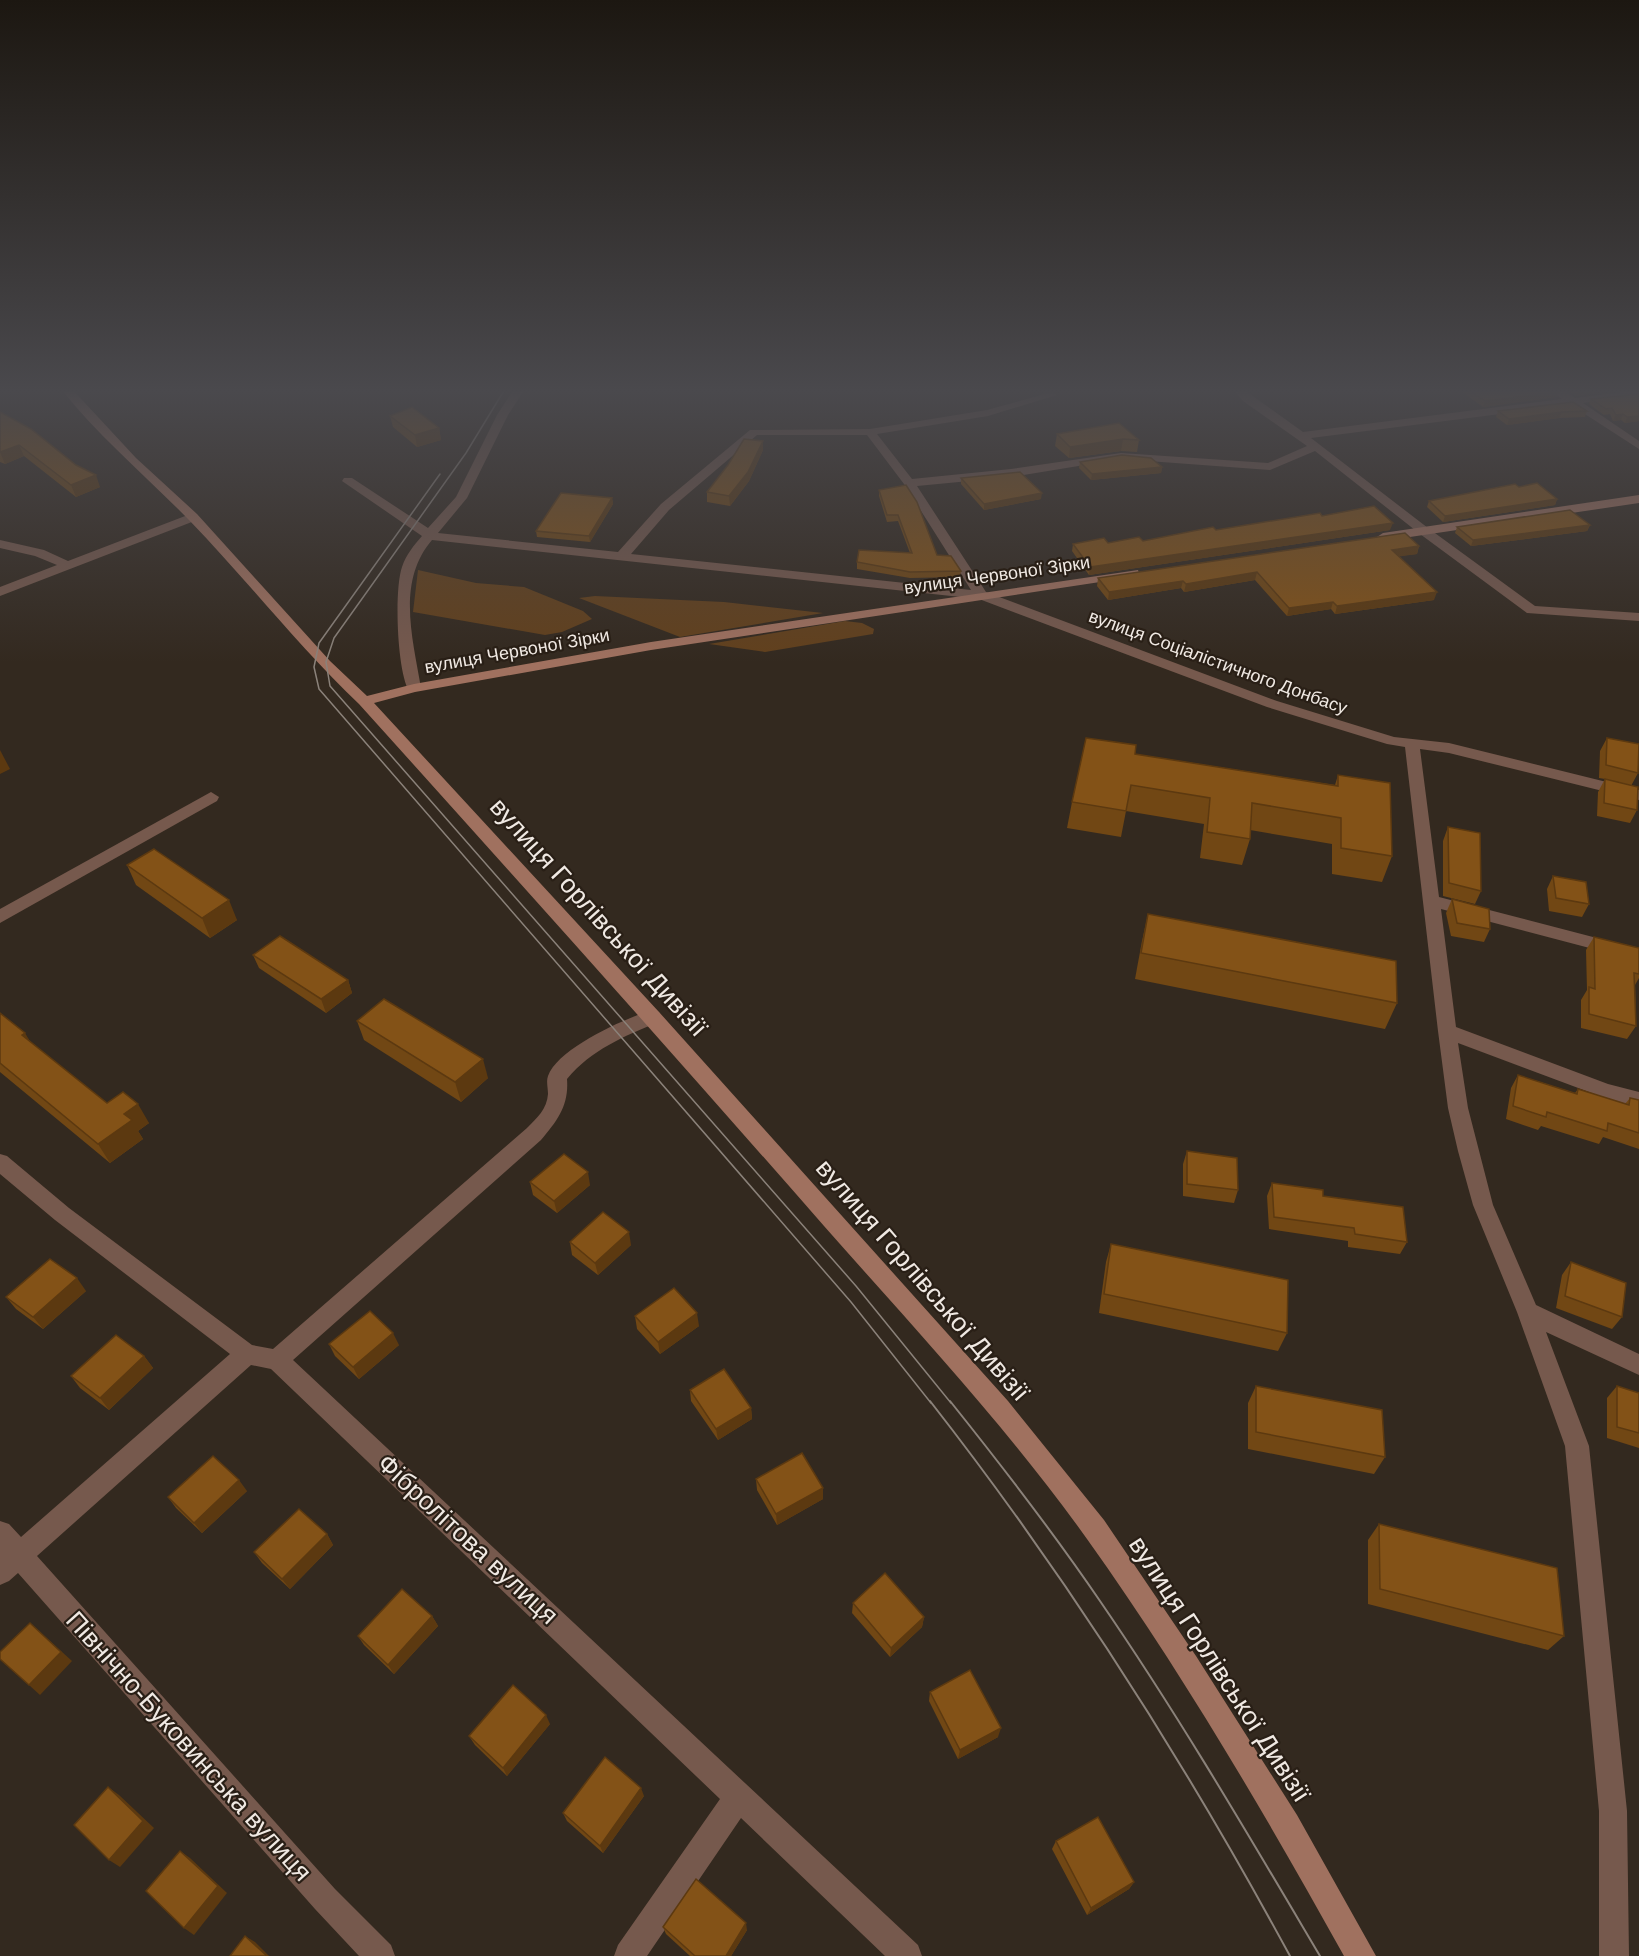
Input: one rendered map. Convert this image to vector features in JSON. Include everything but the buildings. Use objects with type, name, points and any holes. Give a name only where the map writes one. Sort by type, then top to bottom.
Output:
[{"type":"main road","name":"вулиця Горлівської Дивізії","points":[[154,480],[194,517],[326,664],[364,701],[652,1017],[1000,1409],[1095,1529],[1187,1665],[1275,1805],[1361,1956]]},
{"type":"main road","points":[[1365,540],[1639,499]]},
{"type":"main road","name":"вулиця Червоної Зірки","points":[[364,701],[414,688],[651,646],[1144,572]]},
{"type":"street","points":[[414,688],[403,618],[406,573],[413,554],[461,498],[471,480]]},
{"type":"street","points":[[620,558],[665,507],[697,480]]},
{"type":"street","points":[[907,480],[981,595]]},
{"type":"street","points":[[909,483],[934,480]]},
{"type":"street","points":[[1360,480],[1532,610],[1639,617]]},
{"type":"street","points":[[348,482],[430,536]]},
{"type":"street","points":[[0,592],[194,517]]},
{"type":"street","name":"вулиця Соціалістичного Донбасу","points":[[430,536],[981,595],[1272,704],[1392,741],[1449,748],[1639,795]]},
{"type":"street","points":[[0,544],[39,553],[67,565]]},
{"type":"street","points":[[1412,743],[1458,1108],[1483,1205],[1528,1312],[1577,1446],[1613,1811],[1614,1956]]},
{"type":"street","points":[[0,917],[67,881],[211,796]]},
{"type":"street","points":[[1432,901],[1639,955]]},
{"type":"street","points":[[0,1162],[62,1214],[247,1354],[277,1360],[534,1134],[550,1116],[559,1100],[557,1077],[570,1061],[585,1048],[652,1017]]},
{"type":"street","points":[[1447,1031],[1604,1090],[1639,1100]]},
{"type":"street","points":[[1528,1312],[1639,1365]]},
{"type":"street","points":[[9,1563],[247,1354]]},
{"type":"street","name":"Фібролітова вулиця","points":[[277,1360],[907,1956]]},
{"type":"street","name":"Північно-Буковинська вулиця","points":[[0,1533],[9,1563],[380,1956]]},
{"type":"street","points":[[629,1956],[739,1796]]},
{"type":"shaded area","points":[[418,570],[476,583],[524,587],[583,611],[592,619],[562,632],[545,635],[413,612]]},
{"type":"shaded area","points":[[595,596],[724,602],[823,613],[680,637],[579,598]]},
{"type":"shaded area","points":[[845,621],[862,623],[874,629],[873,634],[765,652],[709,644]]},
{"type":"tram line","points":[[436,480],[319,643],[314,667],[319,689],[851,1302],[931,1403]]},
{"type":"tram line","points":[[447,480],[334,638],[326,662],[330,686],[856,1286],[951,1403]]},
{"type":"tram line","points":[[930,1401],[1029,1534],[1122,1671],[1209,1812],[1290,1956]]},
{"type":"tram line","points":[[950,1401],[1046,1525],[1129,1644],[1213,1777],[1320,1956]]}]
